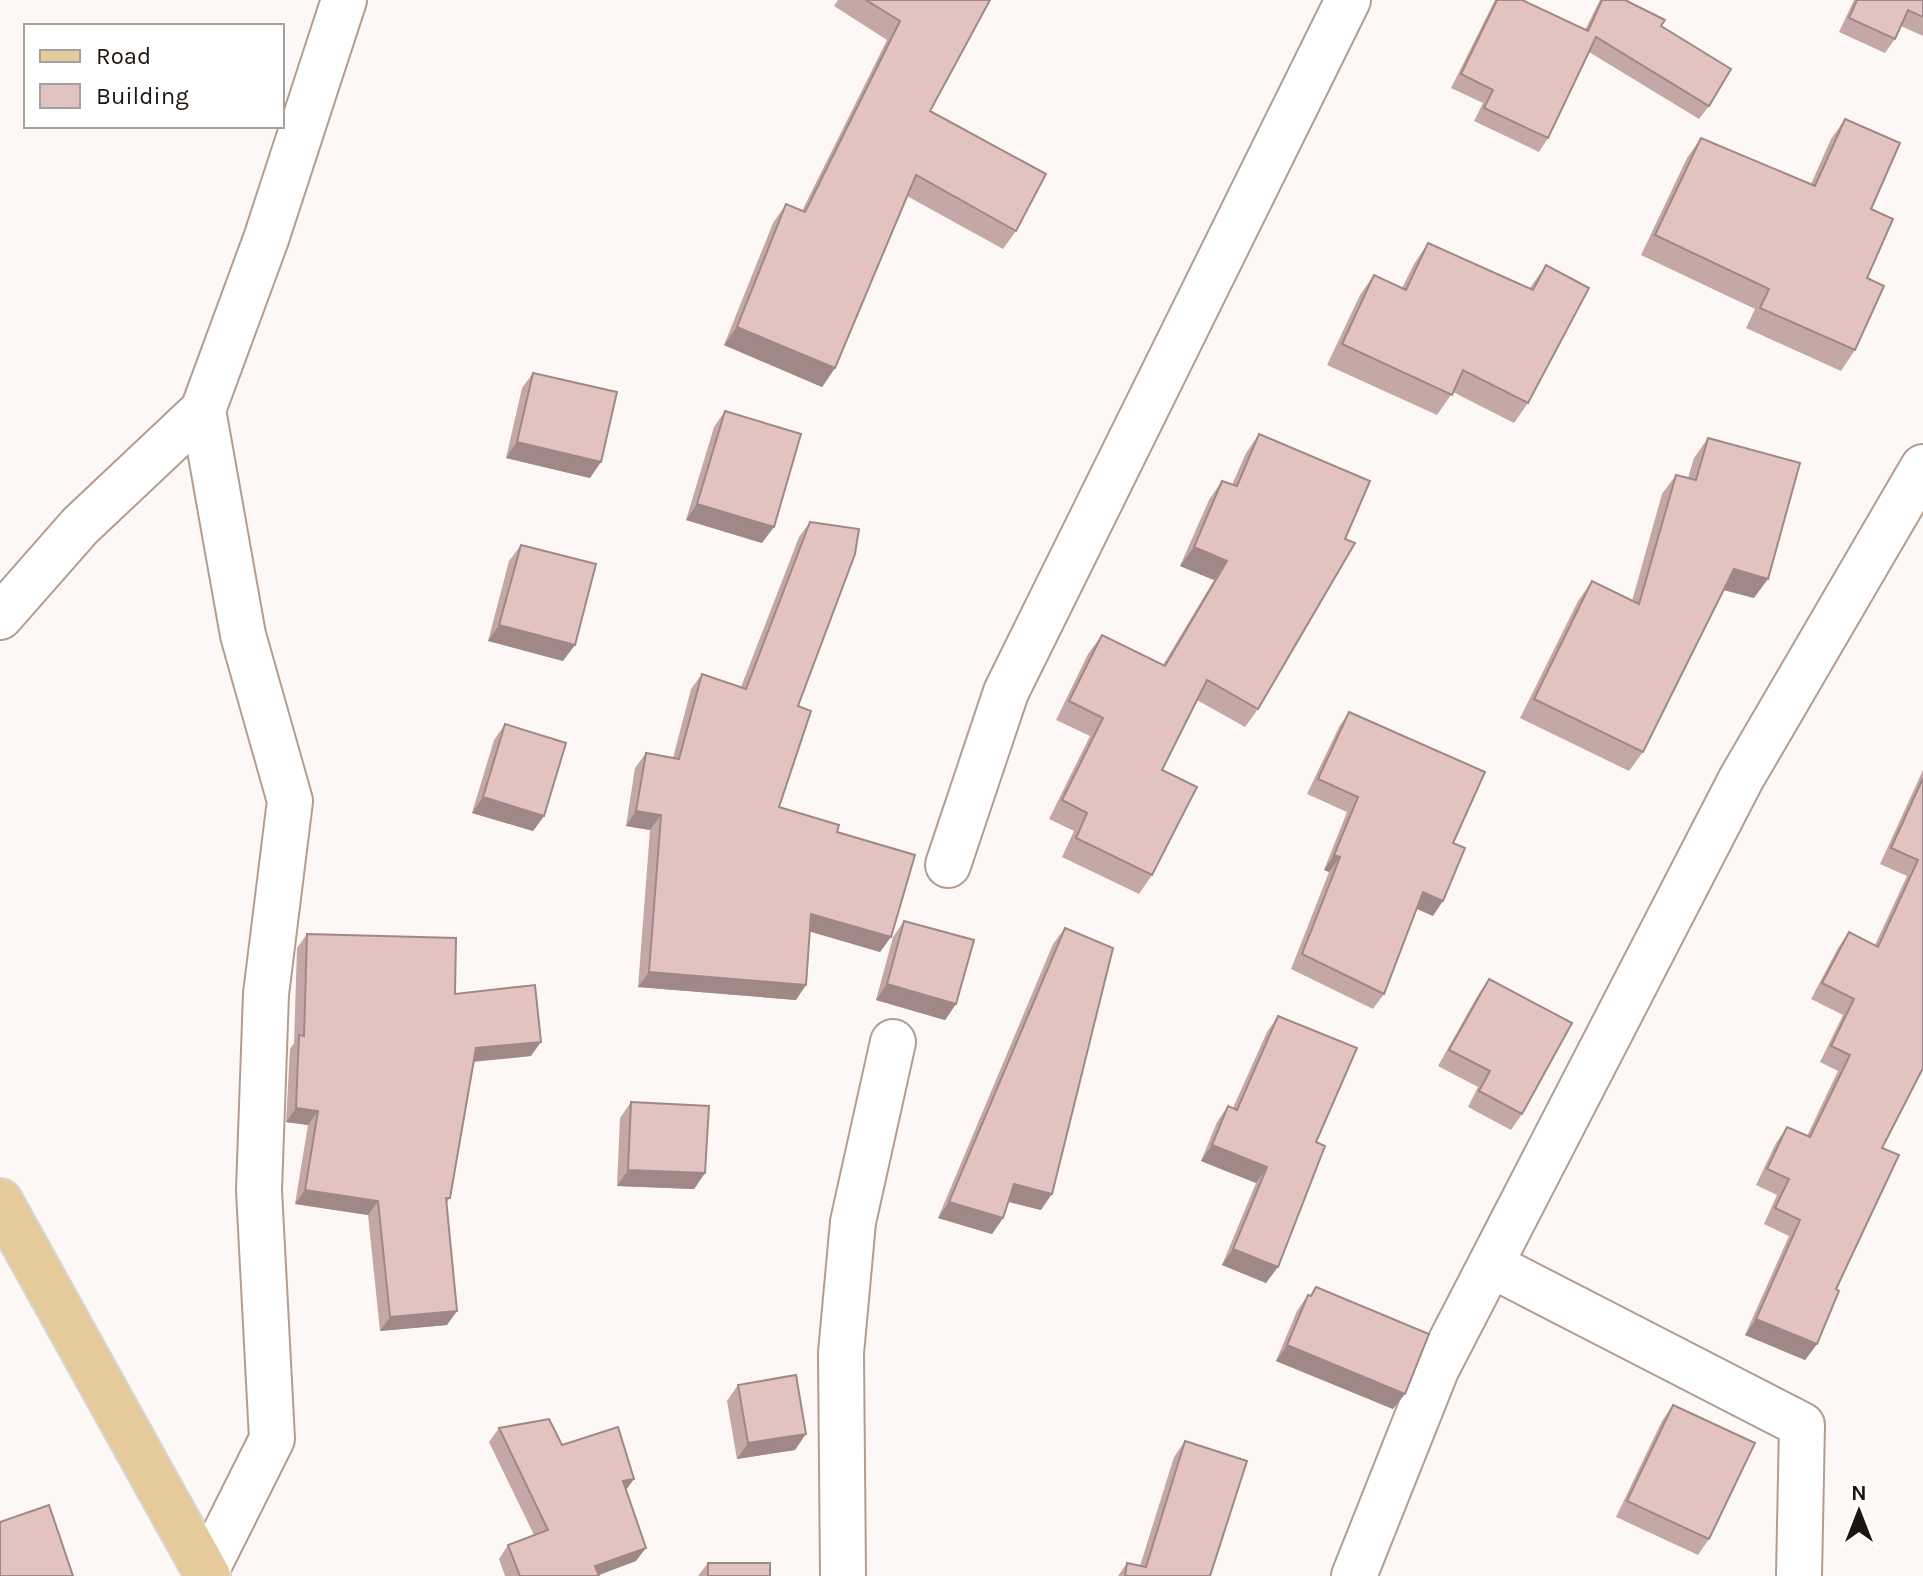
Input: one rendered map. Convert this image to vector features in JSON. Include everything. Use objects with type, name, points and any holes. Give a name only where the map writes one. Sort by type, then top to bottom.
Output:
[{"type":"main road","points":[[0,1201],[207,1574]]},
{"type":"street","points":[[0,617],[80,526],[203,410],[266,239],[344,0]]},
{"type":"street","points":[[948,865],[1006,692],[1348,0]]},
{"type":"street","points":[[203,410],[243,635],[290,801],[266,994],[259,1190],[272,1439],[207,1574]]},
{"type":"street","points":[[1354,1576],[1436,1370],[1741,779],[1923,467]]},
{"type":"street","points":[[843,1576],[841,1353],[851,1237],[893,1042]]},
{"type":"street","points":[[1491,1265],[1802,1425],[1799,1576]]},
{"type":"building","points":[[866,0],[990,0],[930,111],[1046,174],[1016,231],[916,175],[835,368],[737,327],[786,204],[805,212],[900,21]]},
{"type":"building","points":[[1497,0],[1522,0],[1588,31],[1602,0],[1625,0],[1665,20],[1661,26],[1731,69],[1709,106],[1596,37],[1548,138],[1484,108],[1493,90],[1461,74]]},
{"type":"building","points":[[1857,0],[1923,0],[1923,17],[1908,10],[1895,39],[1849,18]]},
{"type":"building","points":[[1845,119],[1900,143],[1871,209],[1893,219],[1867,278],[1884,286],[1855,350],[1760,308],[1769,289],[1655,235],[1701,138],[1815,186]]},
{"type":"building","points":[[1428,243],[1533,290],[1546,265],[1589,288],[1528,403],[1463,370],[1452,395],[1342,344],[1374,275],[1406,290]]},
{"type":"building","points":[[533,373],[617,392],[601,462],[517,442]]},
{"type":"building","points":[[725,411],[801,434],[774,527],[697,504]]},
{"type":"building","points":[[1259,434],[1370,481],[1345,539],[1355,543],[1258,709],[1207,680],[1162,770],[1197,787],[1152,875],[1076,838],[1087,813],[1062,800],[1103,718],[1069,701],[1102,635],[1165,666],[1227,561],[1194,547],[1222,481],[1237,486]]},
{"type":"building","points":[[1708,438],[1800,463],[1768,579],[1734,569],[1643,752],[1534,699],[1592,581],[1639,604],[1676,475],[1696,480]]},
{"type":"building","points":[[810,522],[859,529],[855,554],[798,706],[811,711],[779,807],[839,825],[837,832],[915,855],[891,937],[811,914],[806,985],[649,972],[661,815],[636,811],[646,753],[679,759],[702,674],[746,689]]},
{"type":"building","points":[[521,545],[596,564],[575,645],[499,625]]},
{"type":"building","points":[[1349,712],[1485,772],[1453,843],[1465,848],[1443,901],[1423,892],[1384,994],[1302,954],[1340,857],[1334,855],[1358,797],[1318,779]]},
{"type":"building","points":[[505,724],[566,743],[544,816],[483,797]]},
{"type":"building","points":[[1923,778],[1923,1068],[1882,1148],[1899,1155],[1836,1289],[1839,1291],[1817,1344],[1756,1319],[1800,1220],[1775,1208],[1789,1179],[1767,1169],[1787,1127],[1810,1137],[1850,1055],[1831,1046],[1854,999],[1822,983],[1849,932],[1878,947],[1918,860],[1891,848]]},
{"type":"building","points":[[904,921],[974,940],[956,1004],[887,984]]},
{"type":"building","points":[[1065,928],[1113,948],[1052,1194],[1014,1184],[1003,1218],[949,1202]]},
{"type":"building","points":[[307,934],[456,938],[455,994],[535,985],[541,1042],[476,1048],[450,1198],[446,1198],[457,1311],[390,1317],[378,1201],[305,1190],[318,1111],[296,1108],[299,1035],[304,1036]]},
{"type":"building","points":[[1489,979],[1572,1023],[1522,1114],[1479,1091],[1490,1071],[1449,1050]]},
{"type":"building","points":[[1278,1016],[1357,1048],[1316,1142],[1325,1146],[1278,1267],[1233,1249],[1267,1167],[1212,1145],[1228,1106],[1237,1110]]},
{"type":"building","points":[[631,1102],[709,1106],[705,1173],[628,1170]]},
{"type":"building","points":[[1316,1287],[1429,1334],[1405,1394],[1287,1345],[1308,1295],[1311,1296]]},
{"type":"building","points":[[796,1375],[806,1434],[748,1443],[738,1385]]},
{"type":"building","points":[[1673,1405],[1755,1443],[1709,1539],[1627,1501]]},
{"type":"building","points":[[549,1419],[562,1445],[618,1427],[634,1479],[623,1481],[646,1548],[595,1566],[599,1576],[520,1576],[508,1545],[548,1530],[499,1428]]},
{"type":"building","points":[[1185,1441],[1247,1461],[1210,1576],[1125,1576],[1127,1563],[1146,1567]]},
{"type":"building","points":[[49,1505],[73,1576],[0,1576],[0,1522]]},
{"type":"building","points":[[708,1563],[770,1563],[770,1576],[708,1576]]}]
